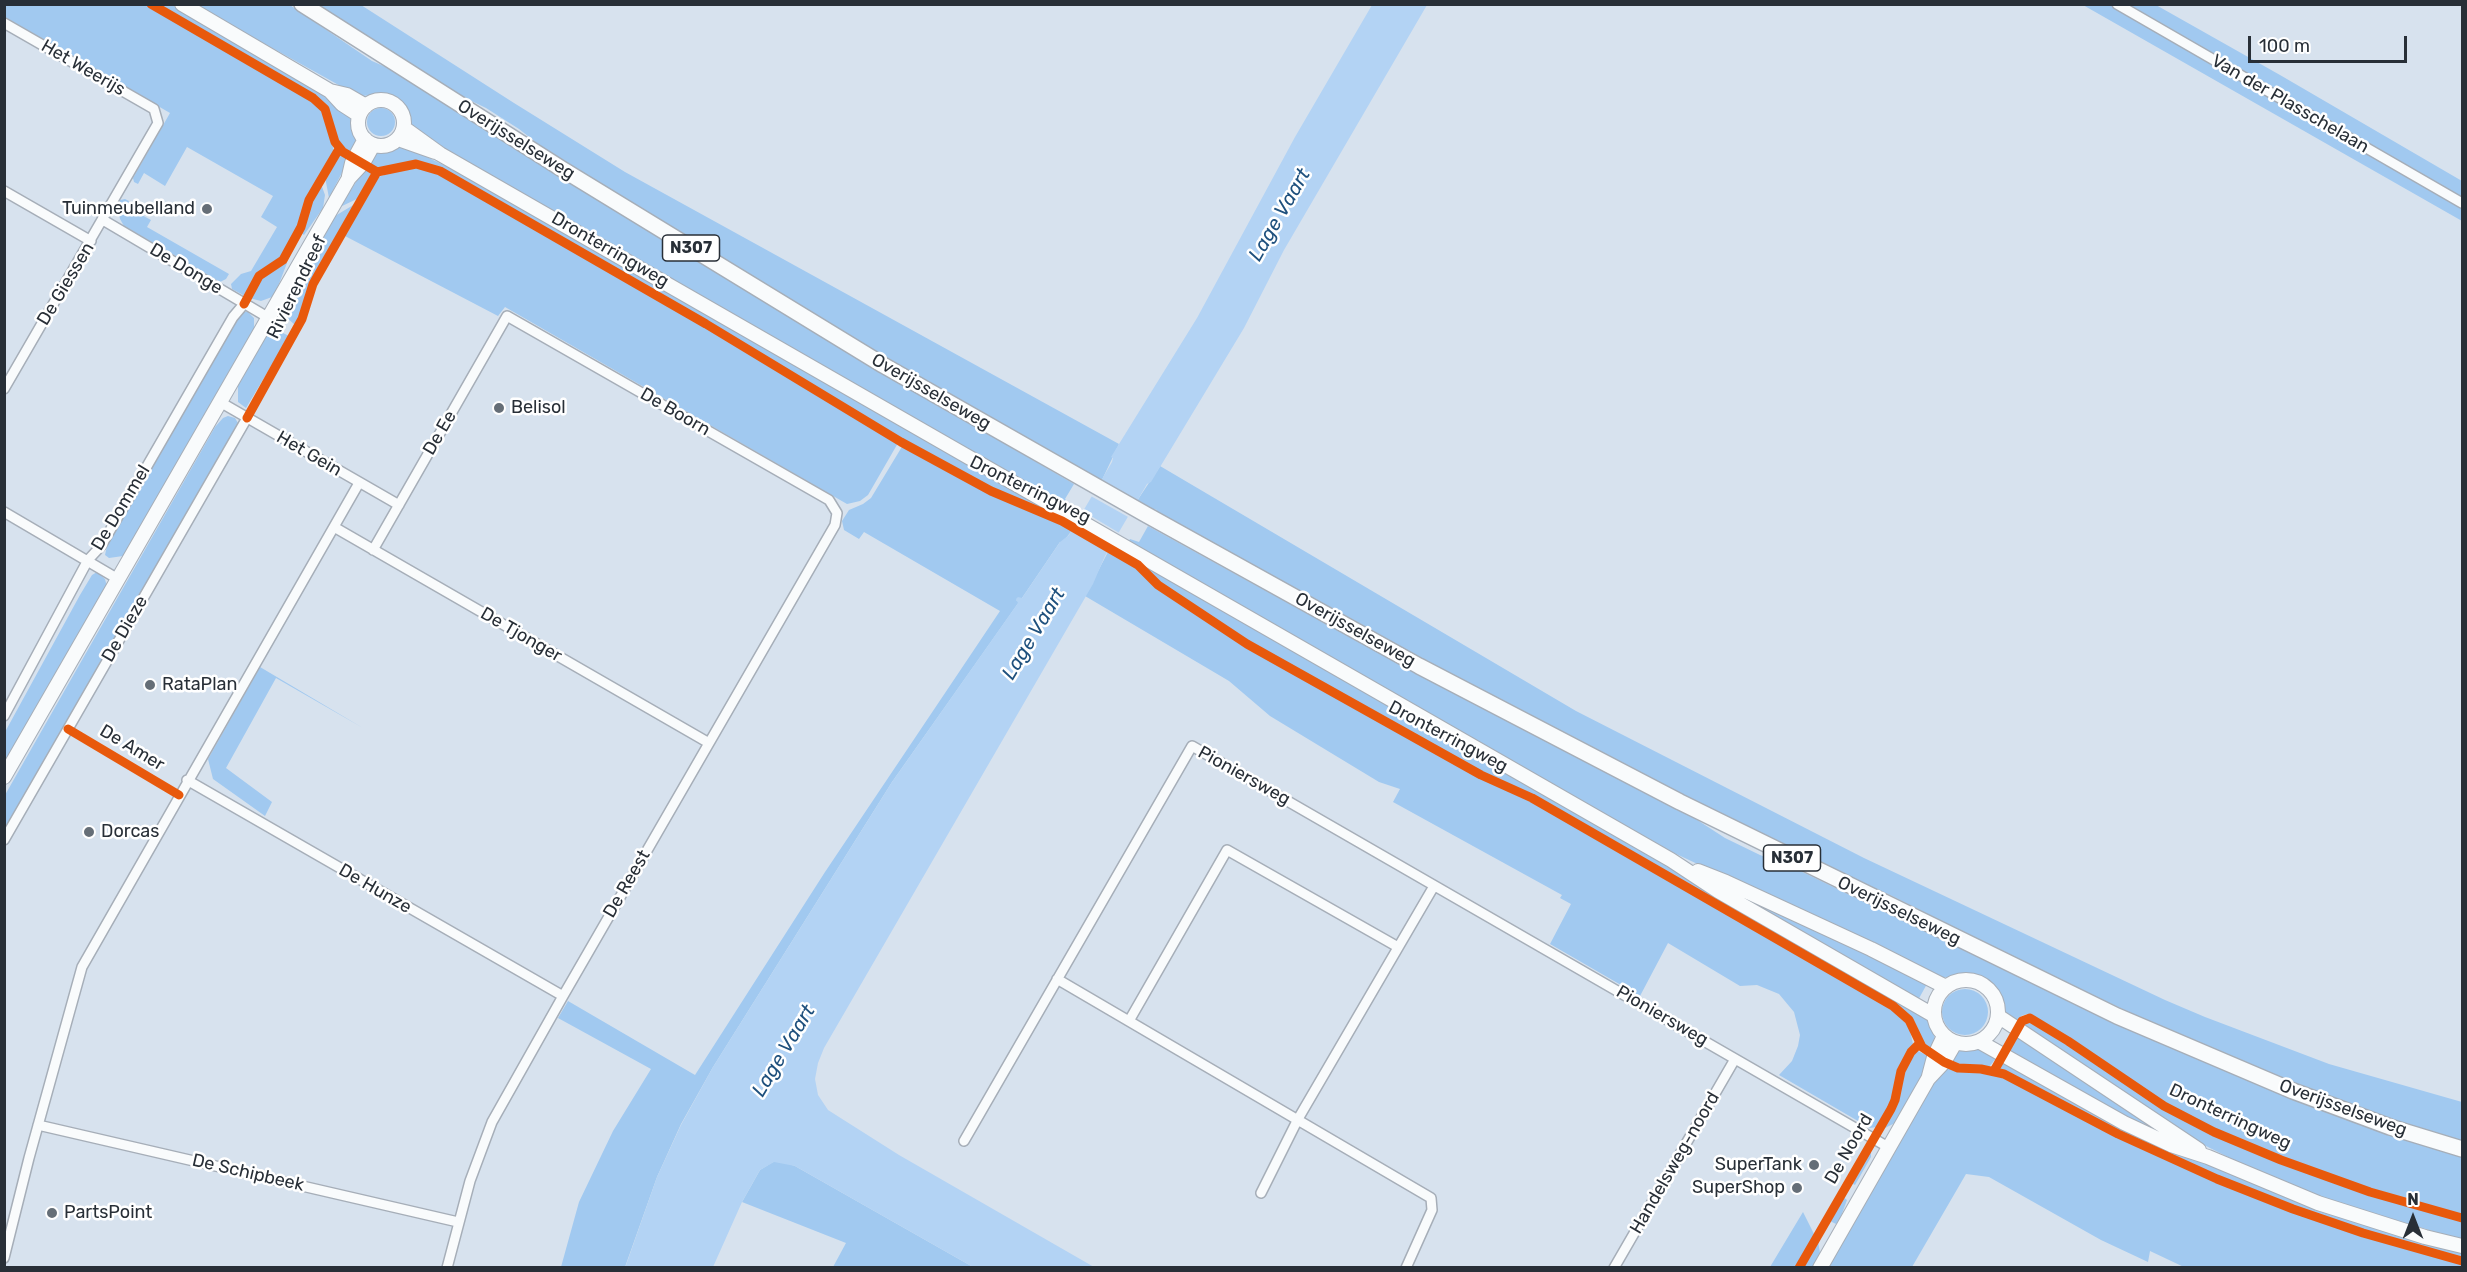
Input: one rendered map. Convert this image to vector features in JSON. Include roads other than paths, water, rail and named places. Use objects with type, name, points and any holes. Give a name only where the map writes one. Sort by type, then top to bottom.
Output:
[{"type":"highway","name":"Overijsselseweg","points":[[302,4],[562,169],[883,364],[1145,514],[1419,666],[1680,802],[2117,1016],[2217,1060],[2390,1127],[2463,1149]]},
{"type":"main road","points":[[182,4],[330,91],[342,104],[363,110]]},
{"type":"main road","points":[[379,100],[393,103],[403,113],[401,133],[387,145],[369,142],[359,128],[363,110],[379,100]]},
{"type":"main road","name":"Dronterringweg","points":[[401,133],[1671,860],[1718,891],[1934,1016]]},
{"type":"main road","name":"Rivierendreef","points":[[4,777],[349,178],[352,163],[369,142]]},
{"type":"main road","name":"Dronterringweg","points":[[1671,860],[1726,882],[1871,949],[1946,987]]},
{"type":"main road","points":[[1960,980],[1982,984],[1988,988],[1996,1001],[1998,1016],[1995,1027],[1980,1042],[1964,1045],[1950,1040],[1935,1023],[1936,1000],[1946,987],[1960,980]]},
{"type":"main road","name":"Dronterringweg","points":[[1998,1016],[2208,1157]]},
{"type":"main road","name":"De Noord","points":[[1820,1268],[1928,1079],[1944,1062],[1950,1040]]},
{"type":"main road","name":"Dronterringweg","points":[[1980,1042],[2124,1123],[2171,1145],[2208,1157],[2318,1203],[2425,1237],[2463,1246]]},
{"type":"street","name":"Van der Plasschelaan","points":[[2116,4],[2463,203]]},
{"type":"street","name":"Het Weerijs","points":[[4,23],[154,109],[158,116]]},
{"type":"street","name":"De Giessen","points":[[4,389],[158,123],[158,116]]},
{"type":"street","points":[[4,191],[91,241]]},
{"type":"street","name":"De Donge","points":[[103,220],[269,318]]},
{"type":"street","name":"De Dommel","points":[[4,716],[88,560],[101,546],[233,317],[244,304]]},
{"type":"street","name":"De Ee","points":[[373,550],[507,316]]},
{"type":"street","name":"De Boorn","points":[[507,316],[829,500],[837,513]]},
{"type":"street","name":"Het Gein","points":[[220,402],[399,506]]},
{"type":"street","name":"De Dieze","points":[[4,840],[247,418]]},
{"type":"street","points":[[4,1258],[82,967],[359,483]]},
{"type":"street","points":[[4,512],[118,579]]},
{"type":"street","name":"De Reest","points":[[447,1268],[470,1180],[492,1122],[835,525],[837,513]]},
{"type":"street","name":"De Tjonger","points":[[334,527],[709,743]]},
{"type":"street","name":"Pioniersweg","points":[[964,1141],[1192,746],[1888,1147]]},
{"type":"street","name":"De Hunze","points":[[188,780],[563,996]]},
{"type":"street","points":[[1130,1021],[1227,850],[1398,947]]},
{"type":"street","points":[[1261,1193],[1298,1119],[1434,886]]},
{"type":"street","points":[[1058,979],[1431,1198],[1432,1210],[1406,1268]]},
{"type":"street","name":"Handelsweg-noord","points":[[1614,1268],[1735,1059]]},
{"type":"street","name":"De Schipbeek","points":[[38,1125],[458,1222]]},
{"type":"water","name":"Lage Vaart","points":[[1372,5],[1427,5],[1284,250],[1244,328],[1105,556],[1093,584],[824,1048],[818,1063],[815,1079],[818,1095],[828,1110],[899,1155],[1094,1267],[973,1267],[795,1166],[774,1162],[760,1170],[742,1202],[713,1267],[625,1268],[657,1177],[681,1125],[713,1067],[892,782],[1018,603],[1016,599],[1022,598],[1060,542],[1069,535],[1112,462],[1111,457],[1197,318],[1295,137]]},
{"type":"place","name":"Tuinmeubelland","points":[[207,209]]},
{"type":"place","name":"Belisol","points":[[499,408]]},
{"type":"place","name":"RataPlan","points":[[150,685]]},
{"type":"place","name":"Dorcas","points":[[89,832]]},
{"type":"place","name":"SuperTank","points":[[1814,1165]]},
{"type":"place","name":"SuperShop","points":[[1797,1188]]},
{"type":"place","name":"PartsPoint","points":[[52,1213]]}]
